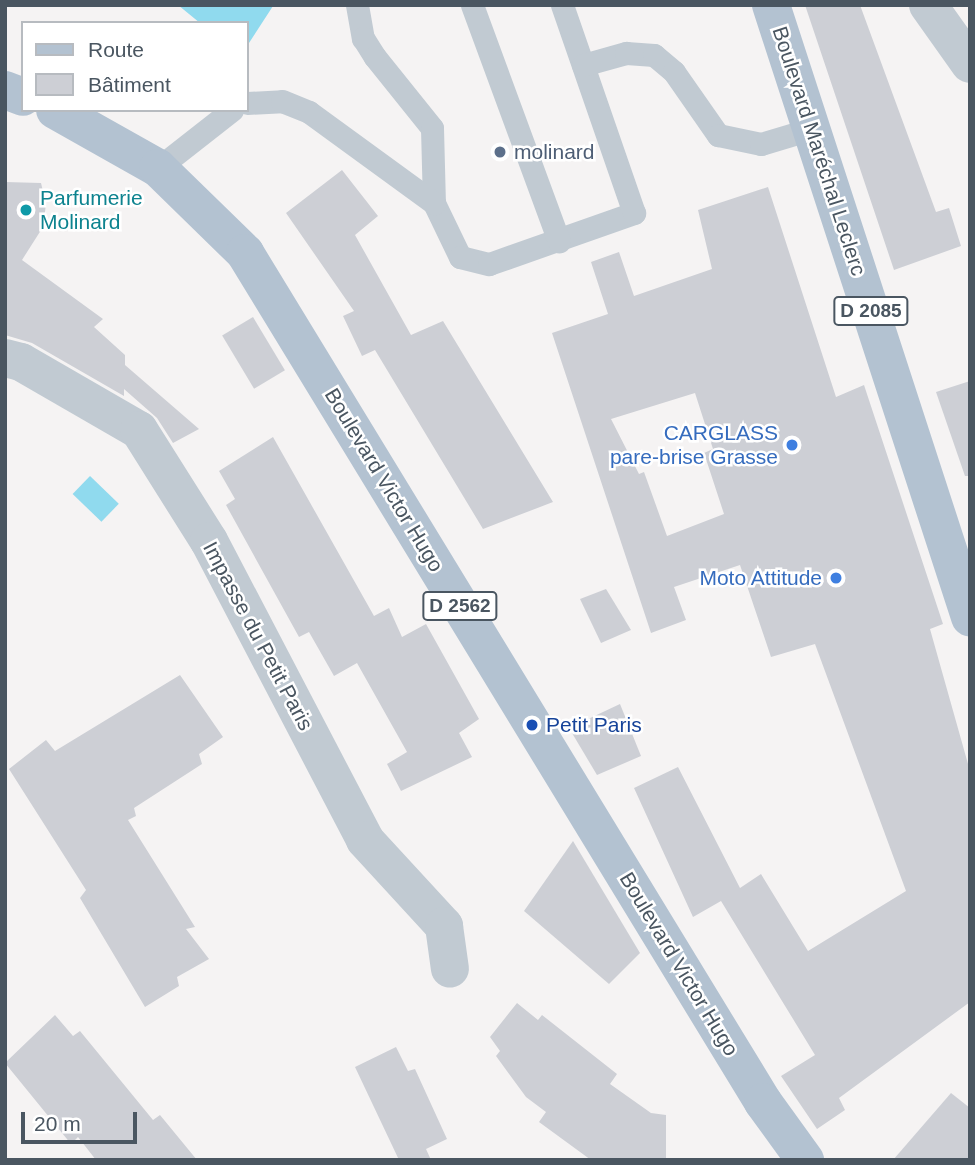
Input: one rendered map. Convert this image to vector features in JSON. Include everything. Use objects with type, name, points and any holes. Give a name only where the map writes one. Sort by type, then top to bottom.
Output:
[{"type":"main road","name":"Boulevard Maréchal Leclerc","points":[[771,5],[970,617]]},
{"type":"main road","name":"Boulevard Victor Hugo","points":[[58,112],[158,169],[245,253],[763,1102],[806,1160]]},
{"type":"street","points":[[928,5],[970,64]]},
{"type":"street","name":"Impasse du Petit Paris","points":[[5,358],[21,362],[139,430],[209,541],[365,840],[444,926],[450,969]]},
{"type":"lane","points":[[357,5],[363,38],[432,128],[434,203],[460,257],[489,264],[634,213],[562,5]]},
{"type":"lane","points":[[472,5],[559,241]]},
{"type":"lane","points":[[583,65],[626,53],[654,55],[674,72],[718,135],[761,144],[811,129]]},
{"type":"lane","points":[[248,103],[282,102],[309,112],[434,203]]},
{"type":"lane","points":[[158,169],[229,112]]},
{"type":"water","points":[[178,5],[273,5],[249,43],[248,21],[198,21]]},
{"type":"water","points":[[90,476],[119,504],[101,522],[73,494]]},
{"type":"building","points":[[805,5],[860,5],[936,212],[949,208],[961,246],[894,270]]},
{"type":"building","points":[[342,170],[378,216],[355,235],[411,335],[443,321],[553,502],[483,529],[375,350],[362,356],[343,316],[354,311],[286,213]]},
{"type":"building","points":[[5,182],[41,183],[46,204],[43,227],[22,260],[103,319],[94,327],[125,355],[125,365],[199,429],[173,443],[157,418],[124,389],[124,396],[32,343],[5,335]]},
{"type":"building","points":[[768,187],[836,397],[864,385],[943,624],[930,629],[970,771],[970,1002],[839,1098],[845,1110],[817,1129],[781,1076],[815,1055],[721,901],[693,917],[634,788],[678,767],[740,888],[761,874],[808,951],[906,891],[815,644],[771,657],[740,565],[674,587],[686,620],[651,633],[552,333],[608,314],[591,262],[619,252],[634,296],[712,269],[698,210]],"holes":[[[695,393],[713,449],[704,453],[724,514],[667,536],[644,472],[639,474],[611,419]]]},
{"type":"building","points":[[253,317],[285,370],[254,389],[222,336]]},
{"type":"building","points":[[970,381],[970,476],[965,476],[936,392]]},
{"type":"building","points":[[273,437],[374,616],[389,608],[402,637],[426,624],[479,719],[459,733],[472,757],[401,791],[387,764],[407,752],[357,663],[334,676],[309,632],[299,637],[226,505],[235,499],[219,471]]},
{"type":"building","points":[[606,589],[631,630],[601,643],[580,599]]},
{"type":"building","points":[[180,675],[223,737],[199,754],[202,764],[134,808],[136,816],[128,820],[195,927],[186,929],[209,959],[177,977],[179,986],[145,1007],[80,898],[86,890],[9,769],[46,740],[55,751]]},
{"type":"building","points":[[620,704],[641,756],[597,775],[569,728]]},
{"type":"building","points":[[573,841],[640,953],[609,984],[524,911]]},
{"type":"building","points":[[517,1003],[538,1020],[542,1015],[617,1074],[610,1084],[651,1113],[666,1115],[666,1160],[591,1160],[539,1122],[546,1112],[526,1097],[496,1056],[500,1051],[490,1037]]},
{"type":"building","points":[[55,1015],[73,1036],[80,1031],[153,1120],[160,1115],[197,1160],[96,1160],[78,1137],[71,1144],[5,1063]]},
{"type":"building","points":[[396,1047],[408,1071],[415,1069],[447,1139],[426,1149],[431,1160],[399,1160],[355,1067]]},
{"type":"building","points":[[951,1093],[970,1108],[970,1160],[893,1160]]},
{"type":"place","name":"molinard","points":[[500,152]]},
{"type":"place","name":"Parfumerie Molinard","points":[[26,210]]},
{"type":"place","name":"CARGLASS pare-brise Grasse","points":[[792,445]]},
{"type":"place","name":"Moto Attitude","points":[[836,578]]},
{"type":"place","name":"Petit Paris","points":[[532,725]]}]
